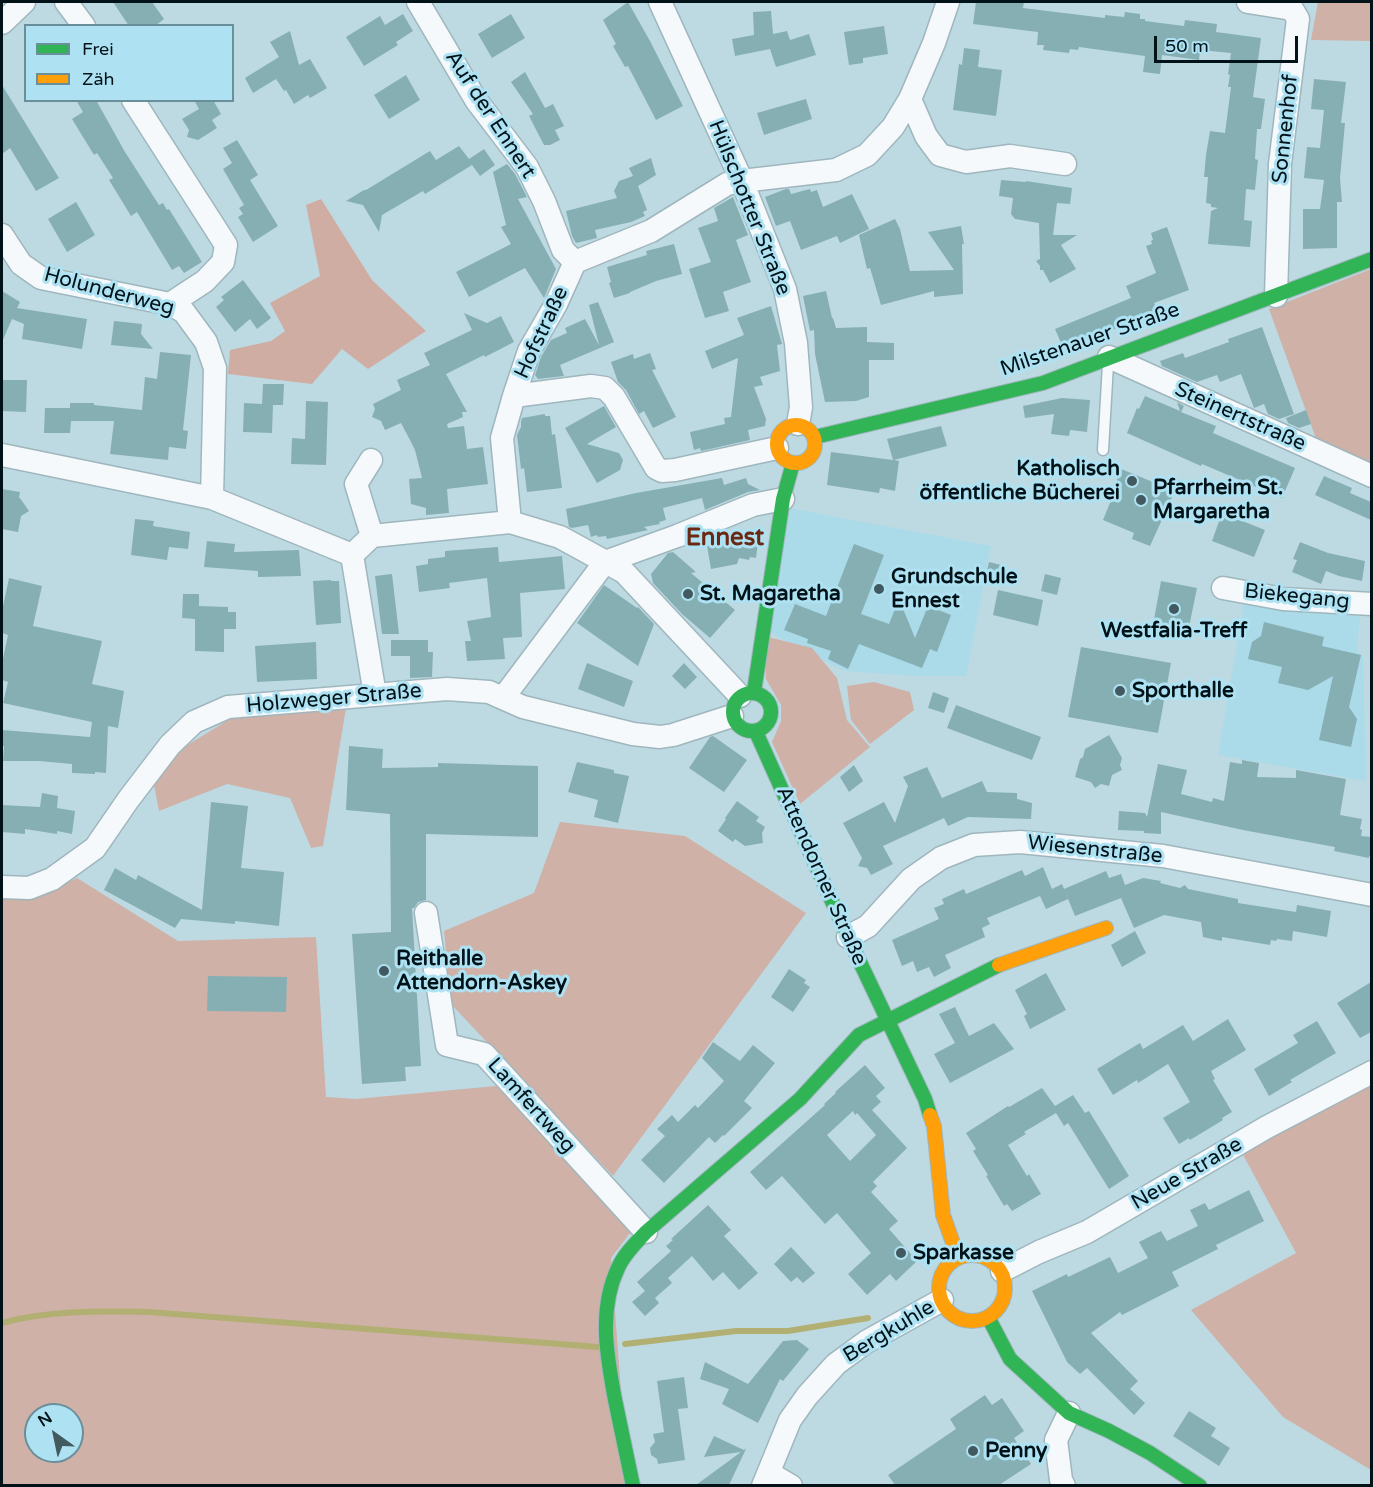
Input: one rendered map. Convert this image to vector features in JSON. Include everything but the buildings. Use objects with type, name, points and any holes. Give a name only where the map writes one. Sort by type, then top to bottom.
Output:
[{"type":"street","points":[[2,23],[24,2]]},
{"type":"street","points":[[66,2],[82,24]]},
{"type":"street","name":"Auf der Ennert","points":[[418,2],[476,100],[527,167],[563,250],[575,262]]},
{"type":"street","name":"Hülschotter Straße","points":[[660,2],[742,181],[785,289],[796,343],[801,407],[806,431]]},
{"type":"street","name":"Hofstraße","points":[[510,522],[502,438],[529,351],[556,304],[575,262],[651,231],[727,184],[836,170],[867,155],[893,127],[910,99],[934,43],[948,2]]},
{"type":"street","name":"Sonnenhof","points":[[1248,2],[1292,9],[1298,19],[1280,164],[1276,296]]},
{"type":"street","points":[[910,99],[926,136],[940,155],[966,162],[1010,156],[1065,164]]},
{"type":"street","points":[[134,102],[226,245],[223,262],[206,280],[170,304]]},
{"type":"street","name":"Holunderweg","points":[[2,235],[21,264],[41,278],[170,304],[184,312],[206,342],[215,368],[212,498]]},
{"type":"street","name":"Milstenauer Straße","points":[[806,431],[1043,383],[1371,259]]},
{"type":"street","name":"Steinertstraße","points":[[1109,357],[1371,476]]},
{"type":"street","points":[[514,396],[591,386],[606,388],[614,397],[656,468],[662,471],[785,456],[801,463],[814,453],[816,445],[806,431],[786,427],[778,436],[785,456],[783,499],[736,725],[745,731],[756,732],[768,724],[772,711],[766,698],[742,701]]},
{"type":"street","points":[[2,455],[212,498],[352,555]]},
{"type":"street","points":[[371,460],[356,484],[372,536]]},
{"type":"street","points":[[503,698],[605,562],[753,505],[783,499]]},
{"type":"street","points":[[352,555],[372,536],[510,522],[560,537],[624,572],[742,701]]},
{"type":"street","points":[[352,555],[375,695]]},
{"type":"street","name":"Biekegang","points":[[1223,588],[1283,598],[1371,604]]},
{"type":"street","name":"Holzweger Straße","points":[[2,887],[29,888],[52,879],[95,848],[128,800],[170,746],[194,722],[228,707],[447,689],[489,692],[534,710],[633,734],[660,737],[673,735],[742,701]]},
{"type":"street","name":"Attendorner Straße","points":[[756,732],[848,937],[926,1100],[934,1126],[943,1215],[958,1257]]},
{"type":"street","name":"Wiesenstraße","points":[[848,937],[868,926],[911,879],[941,858],[974,845],[1020,842],[1163,856],[1371,895]]},
{"type":"street","name":"Lamfertweg","points":[[426,913],[447,1045],[484,1054],[646,1232]]},
{"type":"street","points":[[633,1485],[625,1453],[604,1332],[607,1303],[619,1264],[630,1249],[646,1232],[800,1099],[859,1035],[999,964],[1106,928]]},
{"type":"street","name":"Neue Straße","points":[[1002,1271],[1039,1252],[1087,1232],[1268,1127],[1371,1072]]},
{"type":"street","points":[[974,1254],[985,1257],[1002,1271],[1005,1296],[999,1307],[988,1317],[976,1320],[964,1319],[945,1306],[939,1285],[950,1263],[958,1257],[974,1254]]},
{"type":"street","name":"Bergkuhle","points":[[766,1479],[790,1420],[807,1396],[836,1364],[866,1342],[942,1300]]},
{"type":"street","points":[[988,1317],[1010,1359],[1069,1413],[1150,1453],[1200,1485]]},
{"type":"street","points":[[1064,1485],[1060,1480],[1056,1440],[1069,1413]]},
{"type":"street","points":[[766,1479],[791,1485]]},
{"type":"lane","points":[[1103,450],[1109,357]]},
{"type":"shaded area","points":[[1318,2],[1371,2],[1371,41],[1311,40]]},
{"type":"shaded area","points":[[321,199],[372,280],[426,331],[368,369],[342,349],[312,384],[228,374],[230,350],[271,341],[285,331],[270,303],[320,276],[306,205]]},
{"type":"shaded area","points":[[1371,269],[1371,467],[1318,444],[1269,309]]},
{"type":"shaded area","name":"Grundschule Ennest","points":[[788,508],[991,546],[966,676],[916,676],[845,671],[767,631]]},
{"type":"shaded area","points":[[1244,603],[1286,610],[1360,616],[1357,651],[1363,656],[1366,781],[1218,755]]},
{"type":"shaded area","points":[[764,636],[812,648],[837,678],[847,720],[870,747],[800,804],[772,742],[781,721],[781,705],[766,679]]},
{"type":"shaded area","points":[[874,682],[910,692],[914,710],[870,744],[851,720],[847,686]]},
{"type":"shaded area","points":[[346,708],[323,846],[311,848],[290,798],[227,784],[159,811],[153,780],[181,749],[238,714]]},
{"type":"shaded area","points":[[560,822],[685,836],[806,913],[613,1176],[451,1004],[444,931],[534,893]]},
{"type":"shaded area","points":[[77,878],[178,941],[316,937],[326,1097],[356,1099],[506,1085],[633,1229],[611,1258],[628,1485],[2,1486],[2,897],[31,898]]},
{"type":"shaded area","points":[[1371,1082],[1371,1470],[1283,1417],[1191,1310],[1296,1253],[1241,1151]]},
{"type":"waterway","points":[[2,1323],[56,1314],[149,1312],[598,1347]]},
{"type":"waterway","points":[[625,1344],[736,1331],[788,1331],[868,1318]]},
{"type":"traffic: fast","points":[[815,437],[1043,383],[1372,259]]},
{"type":"traffic: fast","points":[[754,692],[783,499],[793,463]]},
{"type":"traffic: fast","points":[[752,693],[766,698],[771,712],[766,726],[752,731],[738,726],[733,712],[738,698],[752,693]]},
{"type":"traffic: fast","points":[[756,732],[848,937],[925,1099],[930,1115]]},
{"type":"traffic: fast","points":[[633,1486],[612,1384],[606,1334],[608,1300],[612,1284],[618,1268],[630,1249],[646,1232],[800,1099],[859,1035],[999,965]]},
{"type":"traffic: fast","points":[[988,1317],[1010,1359],[1069,1413],[1150,1453],[1200,1486]]},
{"type":"traffic: slow","points":[[796,425],[810,430],[815,444],[810,458],[796,463],[782,458],[777,444],[782,430],[796,425]]},
{"type":"traffic: slow","points":[[999,965],[1106,928]]},
{"type":"traffic: slow","points":[[930,1115],[934,1126],[943,1215],[958,1257]]},
{"type":"traffic: slow","points":[[972,1255],[984,1258],[995,1265],[1002,1276],[1005,1288],[1002,1300],[995,1311],[984,1318],[972,1321],[960,1318],[949,1311],[942,1300],[939,1288],[942,1276],[949,1265],[960,1258],[972,1255]]},
{"type":"place","name":"Katholisch öffentliche Bücherei","points":[[1132,481]]},
{"type":"place","name":"Pfarrheim St. Margaretha","points":[[1141,500]]},
{"type":"place","name":"Grundschule Ennest","points":[[879,589]]},
{"type":"place","name":"St. Magaretha","points":[[688,594]]},
{"type":"place","name":"Westfalia-Treff","points":[[1174,609]]},
{"type":"place","name":"Sporthalle","points":[[1120,691]]},
{"type":"place","name":"Reithalle Attendorn-Askey","points":[[384,971]]},
{"type":"place","name":"Sparkasse","points":[[901,1253]]},
{"type":"place","name":"Penny","points":[[973,1451]]},
{"type":"district","name":"Ennest","points":[[725,539]]}]
